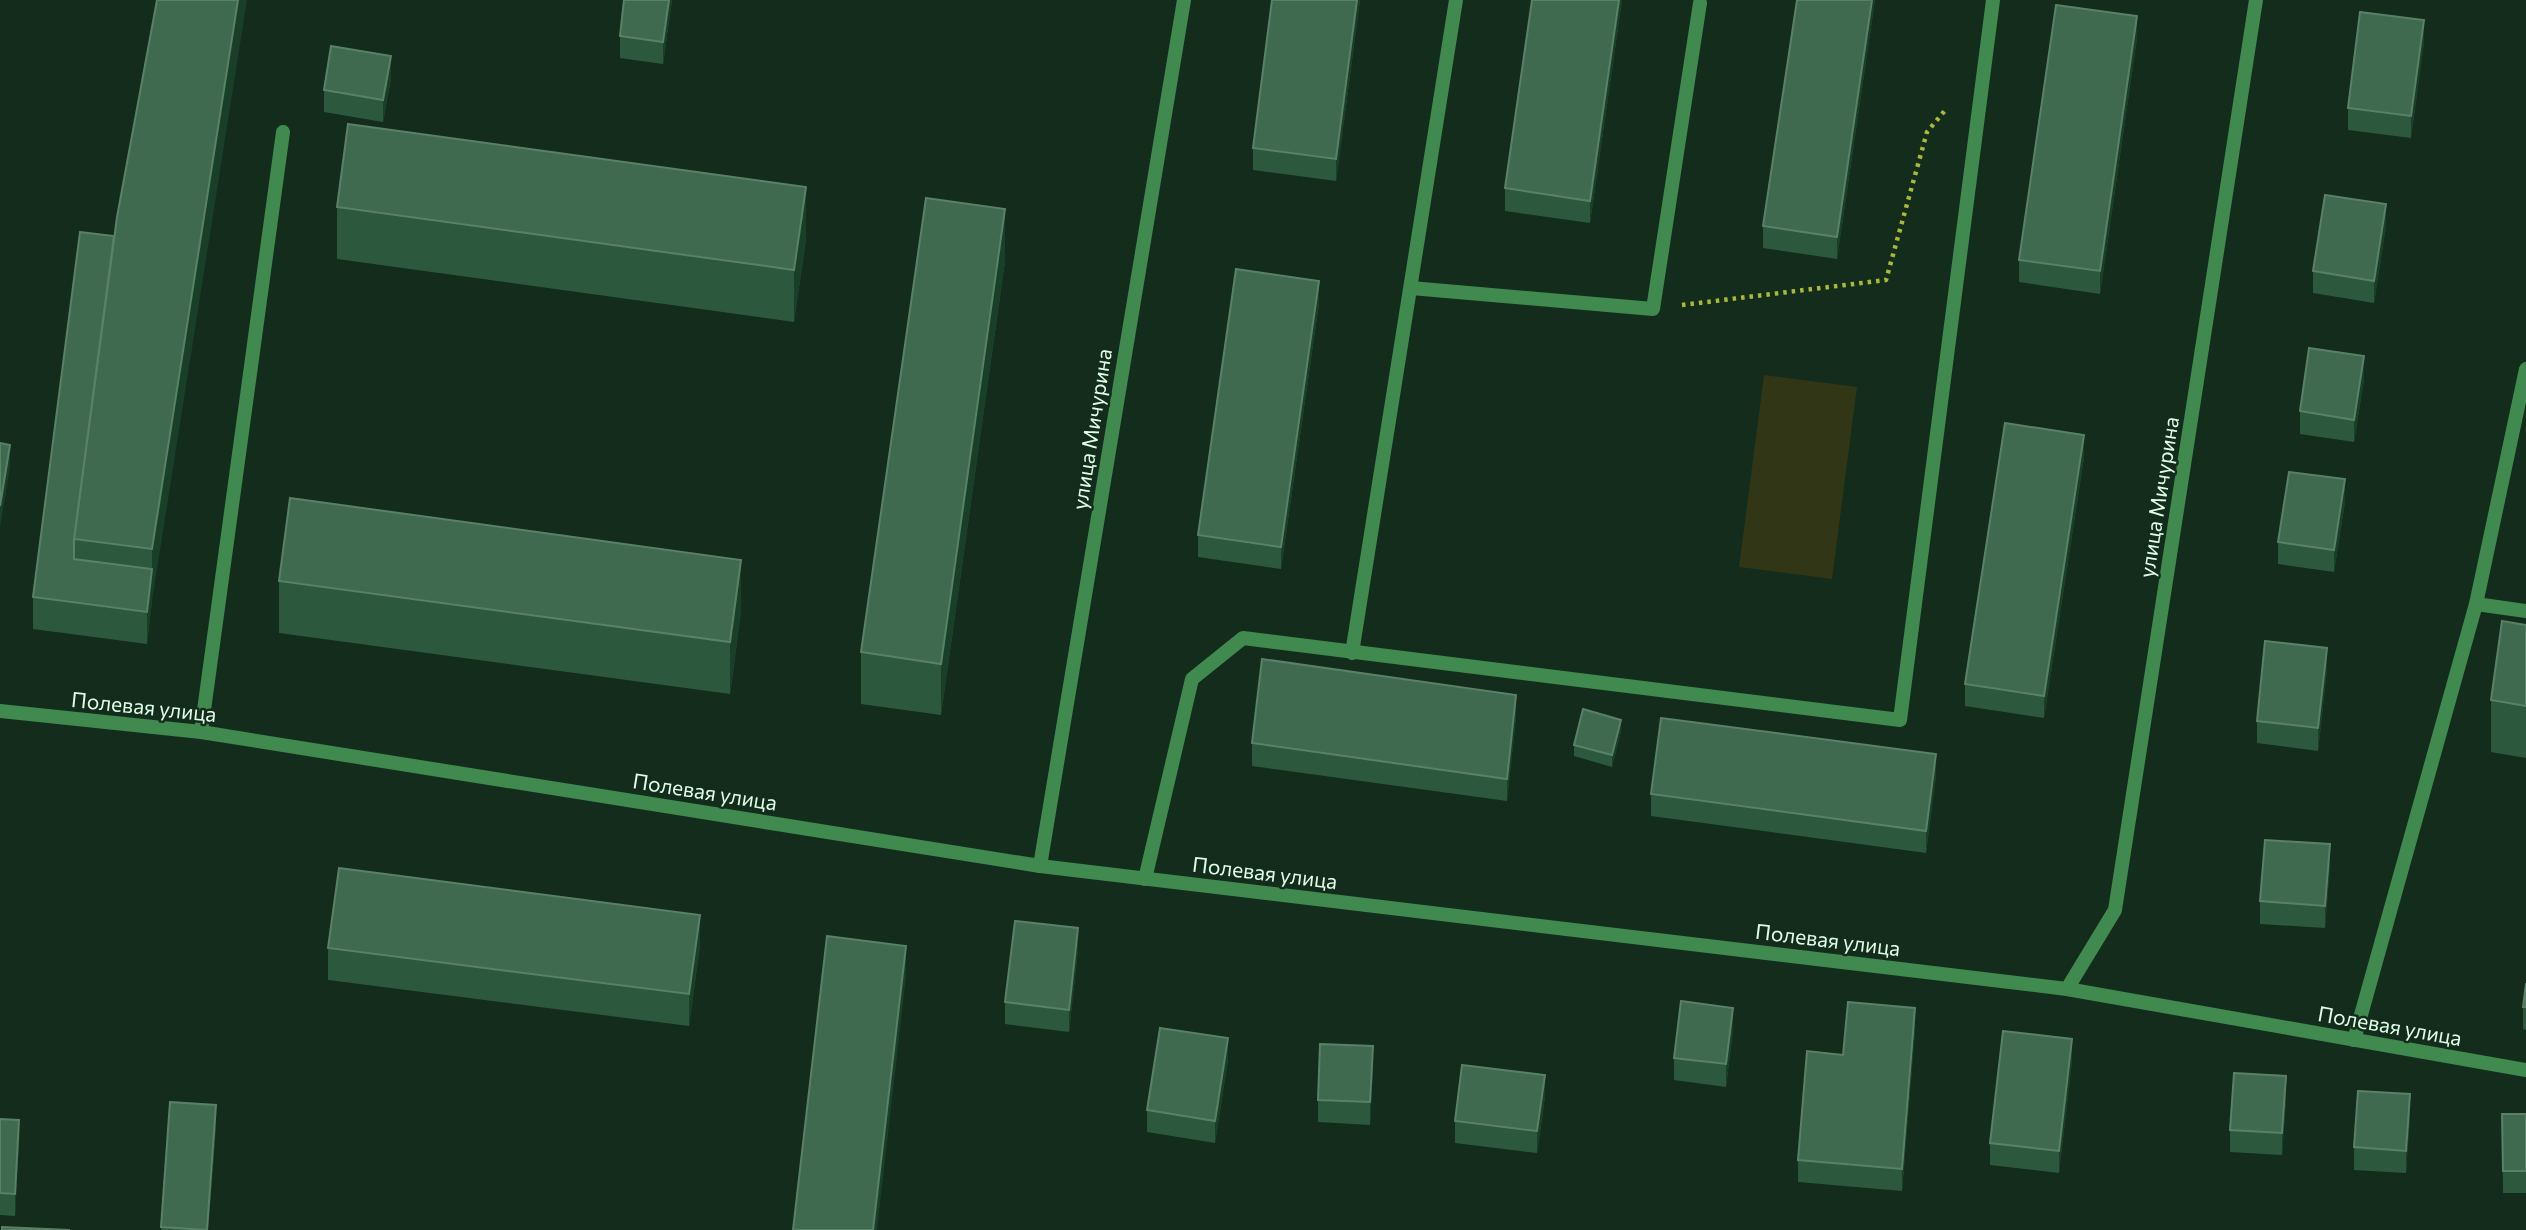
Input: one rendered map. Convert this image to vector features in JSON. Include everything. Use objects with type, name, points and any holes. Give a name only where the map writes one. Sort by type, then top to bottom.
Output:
[{"type":"street","name":"улица Мичурина","points":[[1040,866],[1184,0]]},
{"type":"street","points":[[1352,653],[1457,0]]},
{"type":"street","points":[[1145,879],[1192,679],[1243,638],[1900,720],[1993,0]]},
{"type":"street","name":"улица Мичурина","points":[[2067,989],[2115,910],[2256,0]]},
{"type":"street","points":[[1411,288],[1653,309],[1700,3]]},
{"type":"street","points":[[201,732],[283,132]]},
{"type":"street","points":[[2354,1040],[2476,604],[2526,369]]},
{"type":"street","points":[[2476,604],[2526,611]]},
{"type":"street","name":"Полевая улица","points":[[0,711],[201,732],[1040,866],[2067,989],[2526,1070]]},
{"type":"path","points":[[1653,309],[1886,280],[1927,132],[1984,64]]},
{"type":"green space","points":[[1764,375],[1857,387],[1832,579],[1739,567]]},
{"type":"building","points":[[157,0],[238,0],[152,549],[74,539],[117,217]]},
{"type":"building","points":[[624,0],[669,0],[663,42],[620,36]]},
{"type":"building","points":[[1272,0],[1357,0],[1336,159],[1253,148]]},
{"type":"building","points":[[1532,0],[1619,0],[1590,201],[1505,188]]},
{"type":"building","points":[[1797,0],[1872,0],[1837,237],[1763,226]]},
{"type":"building","points":[[2056,5],[2137,16],[2100,271],[2019,260]]},
{"type":"building","points":[[2360,12],[2424,20],[2411,116],[2348,108]]},
{"type":"building","points":[[331,46],[391,56],[383,100],[324,90]]},
{"type":"building","points":[[348,124],[806,187],[794,270],[337,207]]},
{"type":"building","points":[[2325,195],[2386,204],[2374,281],[2313,271]]},
{"type":"building","points":[[926,198],[1005,209],[941,664],[861,652]]},
{"type":"building","points":[[80,232],[114,236],[74,539],[74,559],[152,569],[147,612],[33,597]]},
{"type":"building","points":[[1236,269],[1319,281],[1281,547],[1198,535]]},
{"type":"building","points":[[2309,348],[2364,356],[2354,420],[2300,411]]},
{"type":"building","points":[[2005,423],[2084,435],[2044,696],[1965,684]]},
{"type":"building","points":[[0,443],[10,445],[0,506]]},
{"type":"building","points":[[2289,472],[2345,479],[2334,550],[2278,542]]},
{"type":"building","points":[[290,498],[741,560],[730,642],[279,581]]},
{"type":"building","points":[[2502,621],[2526,625],[2526,706],[2491,700]]},
{"type":"building","points":[[2265,641],[2327,648],[2318,728],[2257,721]]},
{"type":"building","points":[[1262,659],[1516,695],[1507,779],[1252,743]]},
{"type":"building","points":[[1583,709],[1621,720],[1612,755],[1574,745]]},
{"type":"building","points":[[1661,718],[1936,754],[1926,831],[1651,794]]},
{"type":"building","points":[[2265,840],[2330,844],[2325,906],[2260,901]]},
{"type":"building","points":[[339,868],[700,915],[689,994],[328,948]]},
{"type":"building","points":[[1015,921],[1078,928],[1069,1010],[1005,1002]]},
{"type":"building","points":[[827,936],[906,946],[873,1230],[793,1230]]},
{"type":"building","points":[[2526,983],[2526,1007],[2523,1007]]},
{"type":"building","points":[[1681,1001],[1733,1008],[1726,1064],[1674,1058]]},
{"type":"building","points":[[1848,1002],[1915,1008],[1902,1169],[1798,1160],[1807,1051],[1843,1055]]},
{"type":"building","points":[[1160,1028],[1228,1038],[1215,1121],[1147,1110]]},
{"type":"building","points":[[2003,1031],[2072,1039],[2059,1151],[1990,1143]]},
{"type":"building","points":[[1320,1044],[1373,1046],[1370,1102],[1318,1100]]},
{"type":"building","points":[[1462,1065],[1545,1075],[1537,1131],[1455,1121]]},
{"type":"building","points":[[2234,1073],[2286,1076],[2282,1133],[2230,1130]]},
{"type":"building","points":[[2358,1091],[2410,1094],[2406,1151],[2354,1147]]},
{"type":"building","points":[[170,1102],[216,1105],[207,1230],[161,1227]]},
{"type":"building","points":[[2502,1114],[2526,1114],[2526,1171],[2503,1171]]},
{"type":"building","points":[[0,1119],[19,1120],[15,1194],[0,1193]]},
{"type":"building","points":[[2,1227],[70,1230],[2,1230]]}]
